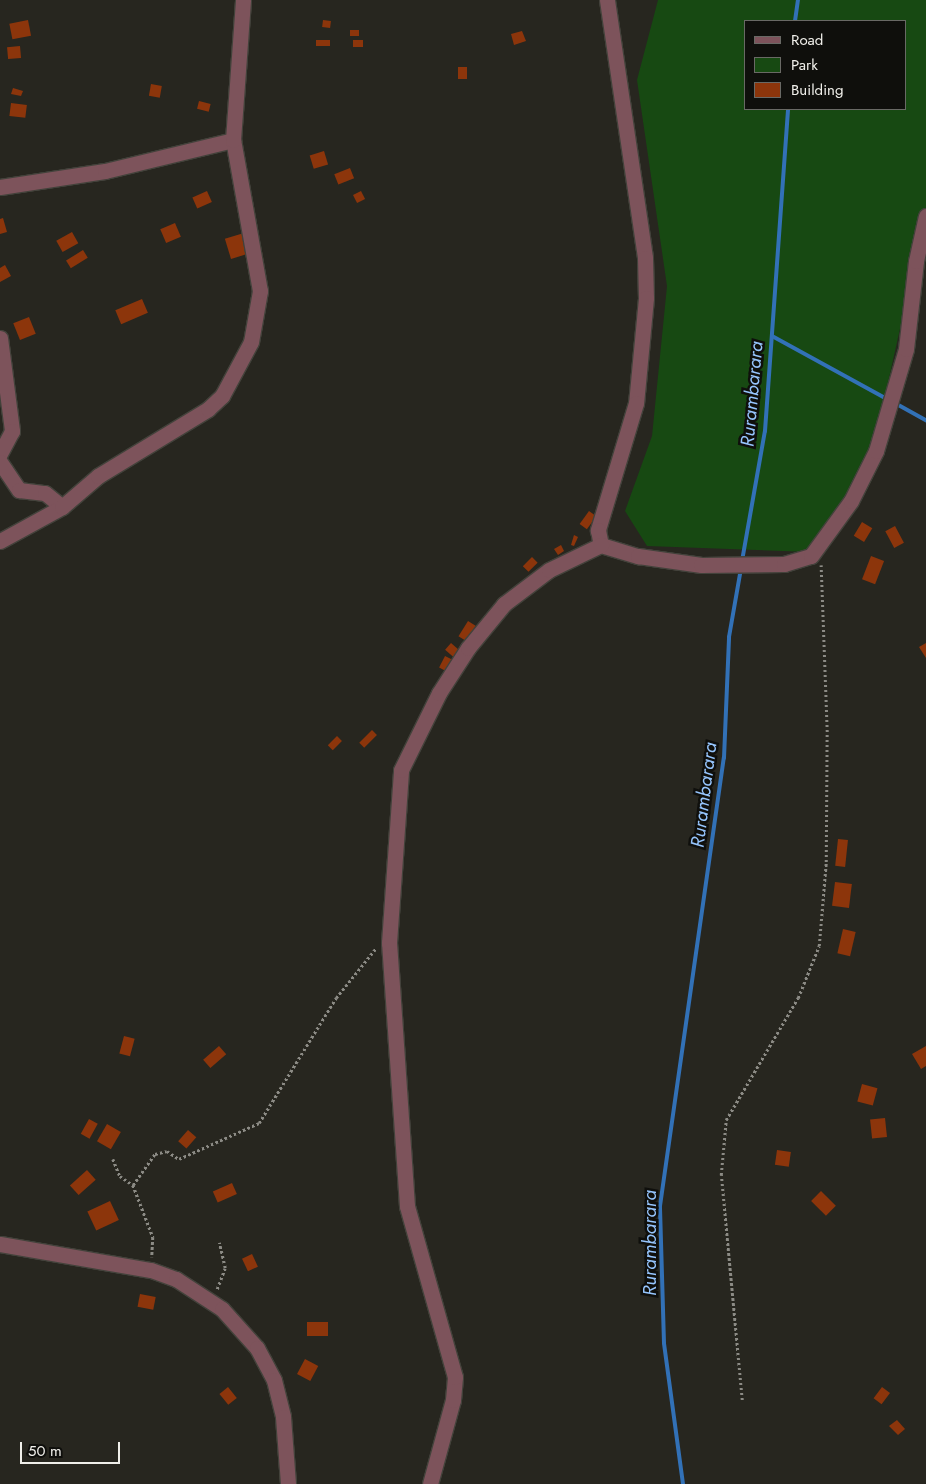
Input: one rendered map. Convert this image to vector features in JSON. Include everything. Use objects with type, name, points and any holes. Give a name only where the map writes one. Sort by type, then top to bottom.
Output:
[{"type":"street","points":[[0,541],[62,507],[98,476],[208,409],[222,396],[251,342],[260,291],[233,140],[243,0]]},
{"type":"street","points":[[602,545],[598,530],[636,403],[646,298],[645,258],[607,0]]},
{"type":"street","points":[[0,187],[105,171],[233,140]]},
{"type":"street","points":[[430,1484],[450,1416],[455,1377],[407,1206],[388,943],[402,770],[439,693],[468,648],[504,604],[549,570],[602,545],[638,556],[701,565],[754,565],[800,560],[811,556],[851,502],[876,451],[906,349],[926,216]]},
{"type":"street","points":[[0,338],[12,431],[0,454]]},
{"type":"street","points":[[0,462],[19,490],[45,493],[62,507]]},
{"type":"street","points":[[0,1244],[152,1270],[176,1279],[212,1302],[257,1348],[274,1380],[283,1417],[288,1484]]},
{"type":"path","points":[[742,1400],[721,1175],[726,1120],[798,998],[816,963],[819,946],[826,862],[822,541]]},
{"type":"path","points":[[133,1185],[155,1154],[167,1151],[179,1159],[259,1123],[336,998],[372,950],[388,943]]},
{"type":"path","points":[[113,1159],[120,1176],[133,1185],[153,1237],[152,1270]]},
{"type":"path","points":[[212,1302],[225,1268],[219,1243]]},
{"type":"green space","points":[[658,0],[926,0],[926,212],[873,450],[811,552],[647,546],[625,511],[652,436],[667,286],[637,80]]},
{"type":"building","points":[[28,20],[31,36],[12,39],[9,24]]},
{"type":"building","points":[[323,20],[331,21],[330,28],[322,27]]},
{"type":"building","points":[[350,30],[359,30],[359,36],[350,36]]},
{"type":"building","points":[[522,31],[526,41],[514,45],[511,34]]},
{"type":"building","points":[[316,40],[330,40],[330,46],[316,46]]},
{"type":"building","points":[[353,40],[363,40],[363,47],[353,47]]},
{"type":"building","points":[[20,46],[21,58],[8,59],[7,47]]},
{"type":"building","points":[[458,67],[467,67],[467,79],[458,79]]},
{"type":"building","points":[[151,84],[162,86],[160,98],[149,96]]},
{"type":"building","points":[[13,88],[23,91],[21,96],[11,94]]},
{"type":"building","points":[[199,101],[211,104],[209,112],[197,109]]},
{"type":"building","points":[[11,103],[27,105],[25,118],[9,116]]},
{"type":"building","points":[[324,151],[328,164],[314,169],[310,155]]},
{"type":"building","points":[[350,168],[354,178],[338,185],[334,174]]},
{"type":"building","points":[[207,191],[212,202],[197,208],[192,198]]},
{"type":"building","points":[[361,191],[365,199],[357,203],[353,195]]},
{"type":"building","points":[[3,218],[7,232],[0,234],[0,219]]},
{"type":"building","points":[[175,223],[181,237],[166,243],[160,229]]},
{"type":"building","points":[[72,232],[78,243],[63,252],[56,241]]},
{"type":"building","points":[[244,233],[250,253],[231,259],[225,239]]},
{"type":"building","points":[[83,250],[88,258],[71,268],[66,261]]},
{"type":"building","points":[[5,265],[11,276],[0,282],[0,268]]},
{"type":"building","points":[[142,299],[148,313],[121,324],[115,310]]},
{"type":"building","points":[[29,317],[36,334],[20,340],[13,323]]},
{"type":"building","points":[[589,511],[596,516],[587,529],[580,524]]},
{"type":"building","points":[[862,522],[872,528],[864,542],[854,536]]},
{"type":"building","points":[[895,526],[904,543],[894,548],[885,531]]},
{"type":"building","points":[[574,535],[578,537],[574,546],[571,545]]},
{"type":"building","points":[[561,545],[564,551],[558,555],[554,549]]},
{"type":"building","points":[[871,556],[884,561],[875,584],[862,579]]},
{"type":"building","points":[[532,557],[538,563],[528,572],[523,566]]},
{"type":"building","points":[[468,621],[476,626],[466,641],[458,636]]},
{"type":"building","points":[[451,643],[459,650],[453,657],[445,650]]},
{"type":"building","points":[[926,643],[926,658],[919,647]]},
{"type":"building","points":[[445,656],[453,660],[447,672],[439,668]]},
{"type":"building","points":[[372,730],[377,735],[364,748],[359,743]]},
{"type":"building","points":[[337,736],[342,741],[333,750],[328,745]]},
{"type":"building","points":[[838,839],[848,840],[845,867],[835,866]]},
{"type":"building","points":[[835,882],[852,884],[849,908],[832,906]]},
{"type":"building","points":[[843,929],[856,932],[850,956],[837,953]]},
{"type":"building","points":[[124,1036],[135,1039],[130,1056],[119,1053]]},
{"type":"building","points":[[219,1046],[226,1054],[210,1068],[203,1060]]},
{"type":"building","points":[[926,1046],[926,1066],[921,1069],[912,1054]]},
{"type":"building","points":[[862,1084],[877,1088],[873,1106],[857,1101]]},
{"type":"building","points":[[885,1118],[887,1137],[872,1138],[870,1120]]},
{"type":"building","points":[[89,1119],[98,1124],[90,1139],[81,1134]]},
{"type":"building","points":[[107,1124],[121,1132],[111,1149],[97,1141]]},
{"type":"building","points":[[188,1130],[196,1137],[186,1149],[178,1141]]},
{"type":"building","points":[[777,1150],[791,1152],[789,1167],[775,1165]]},
{"type":"building","points":[[87,1170],[96,1180],[79,1195],[70,1185]]},
{"type":"building","points":[[232,1183],[237,1194],[218,1203],[213,1192]]},
{"type":"building","points":[[821,1191],[836,1206],[826,1216],[811,1201]]},
{"type":"building","points":[[110,1201],[119,1220],[96,1231],[87,1212]]},
{"type":"building","points":[[252,1254],[258,1267],[248,1271],[242,1259]]},
{"type":"building","points":[[140,1294],[156,1297],[153,1310],[138,1307]]},
{"type":"building","points":[[307,1322],[328,1322],[328,1336],[307,1336]]},
{"type":"building","points":[[305,1359],[318,1366],[310,1381],[297,1374]]},
{"type":"building","points":[[228,1387],[237,1398],[228,1405],[219,1394]]},
{"type":"building","points":[[882,1387],[890,1393],[882,1404],[874,1398]]},
{"type":"building","points":[[897,1420],[905,1429],[898,1435],[889,1426]]},
{"type":"waterway","name":"Rurambarara","points":[[795,20],[798,0]]},
{"type":"waterway","name":"Rurambarara","points":[[742,561],[765,431],[788,110]]},
{"type":"waterway","points":[[772,336],[887,399]]},
{"type":"waterway","points":[[893,402],[926,420]]},
{"type":"waterway","name":"Rurambarara","points":[[683,1484],[664,1343],[660,1206],[724,758],[729,637],[741,568]]}]
